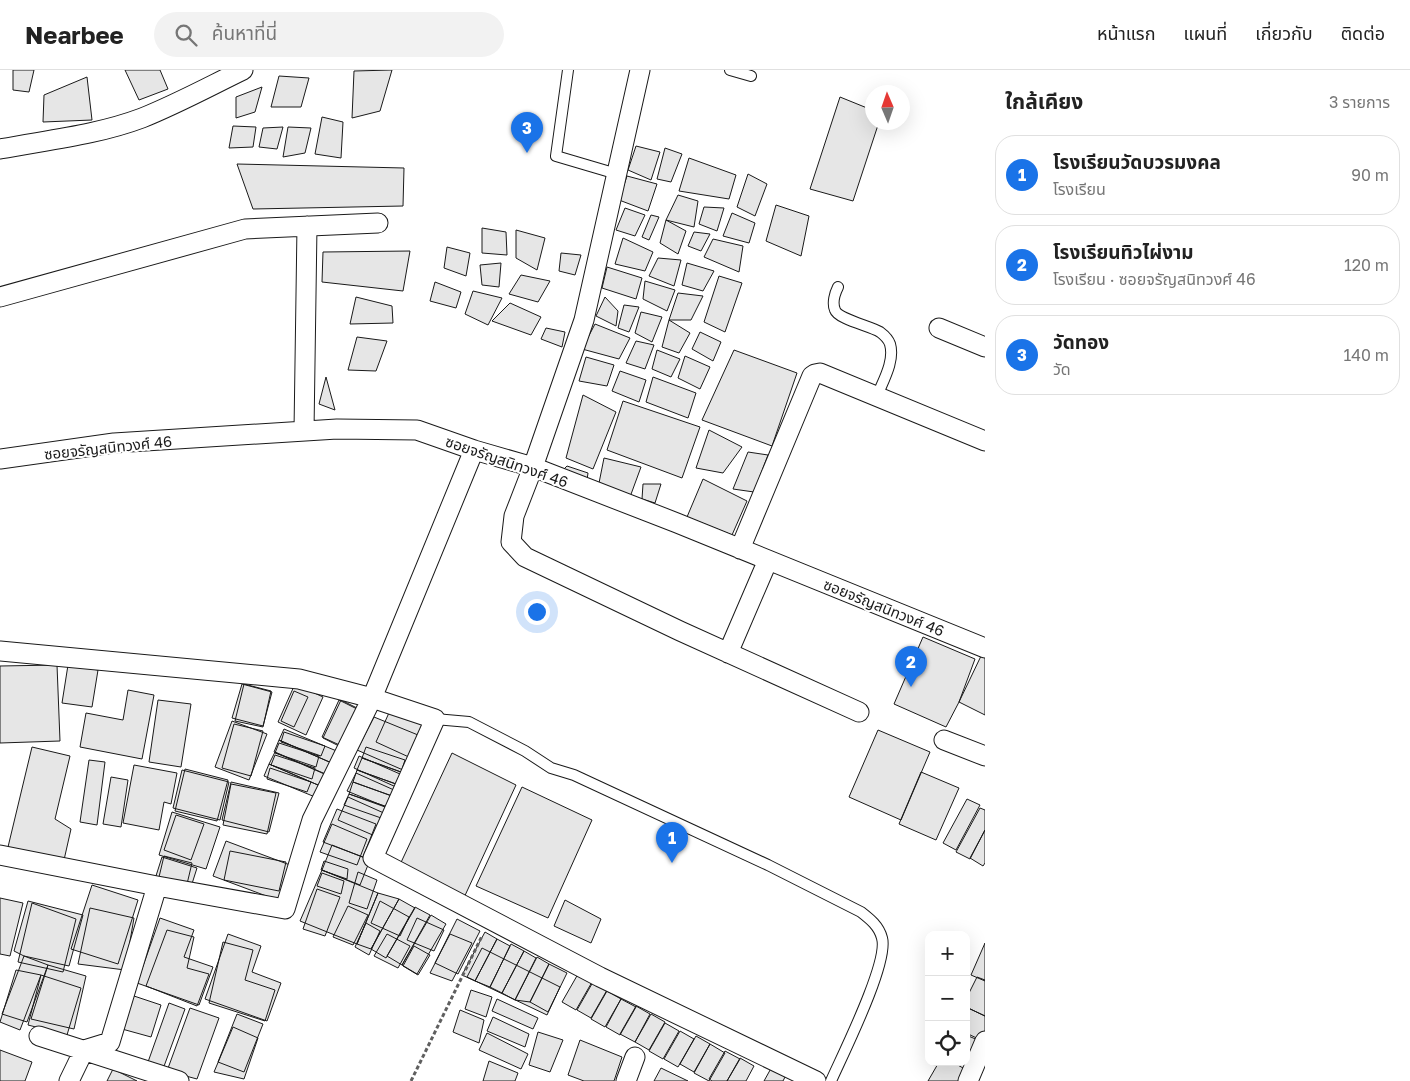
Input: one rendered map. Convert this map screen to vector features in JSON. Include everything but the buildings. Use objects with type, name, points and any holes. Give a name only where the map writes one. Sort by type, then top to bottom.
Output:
[{"type":"street","points":[[0,149],[118,126],[143,117],[243,70]]},
{"type":"street","points":[[640,70],[584,320],[514,516],[511,542],[525,557],[728,653],[859,712]]},
{"type":"street","points":[[0,298],[245,229],[378,223]]},
{"type":"street","points":[[304,431],[307,226]]},
{"type":"street","points":[[939,328],[985,347]]},
{"type":"street","points":[[740,549],[812,376],[815,374],[820,373],[985,441]]},
{"type":"street","name":"ซอยจรัญสนิทวงศ์ 46","points":[[0,459],[114,444],[337,429],[417,430],[474,450],[533,467],[985,648]]},
{"type":"street","points":[[0,855],[285,909],[312,820],[372,698],[474,450]]},
{"type":"street","points":[[728,653],[768,560]]},
{"type":"street","points":[[0,651],[299,679],[372,698],[435,719],[373,858],[600,977],[816,1081]]},
{"type":"street","points":[[944,740],[985,756]]},
{"type":"street","points":[[69,1081],[84,1050],[110,1042],[157,886]]},
{"type":"street","points":[[39,1036],[179,1081]]},
{"type":"street","points":[[968,1081],[985,1041]]},
{"type":"street","points":[[626,1081],[635,1057]]},
{"type":"lane","points":[[568,70],[556,156],[616,174]]},
{"type":"lane","points":[[730,70],[751,76]]},
{"type":"lane","points":[[838,287],[834,296],[834,309],[837,313],[872,327],[886,336],[890,343],[888,370],[877,396]]},
{"type":"lane","points":[[435,719],[469,722],[524,751],[551,768],[574,775],[768,865],[861,912],[873,921],[882,938],[884,951],[876,978],[830,1081]]},
{"type":"path","points":[[411,1081],[490,920]]},
{"type":"place","name":"วัดทอง","points":[[527,153]]},
{"type":"place","name":"โรงเรียนทิวไผ่งาม","points":[[911,687]]},
{"type":"place","name":"โรงเรียนวัดบวรมงคล","points":[[672,863]]}]
